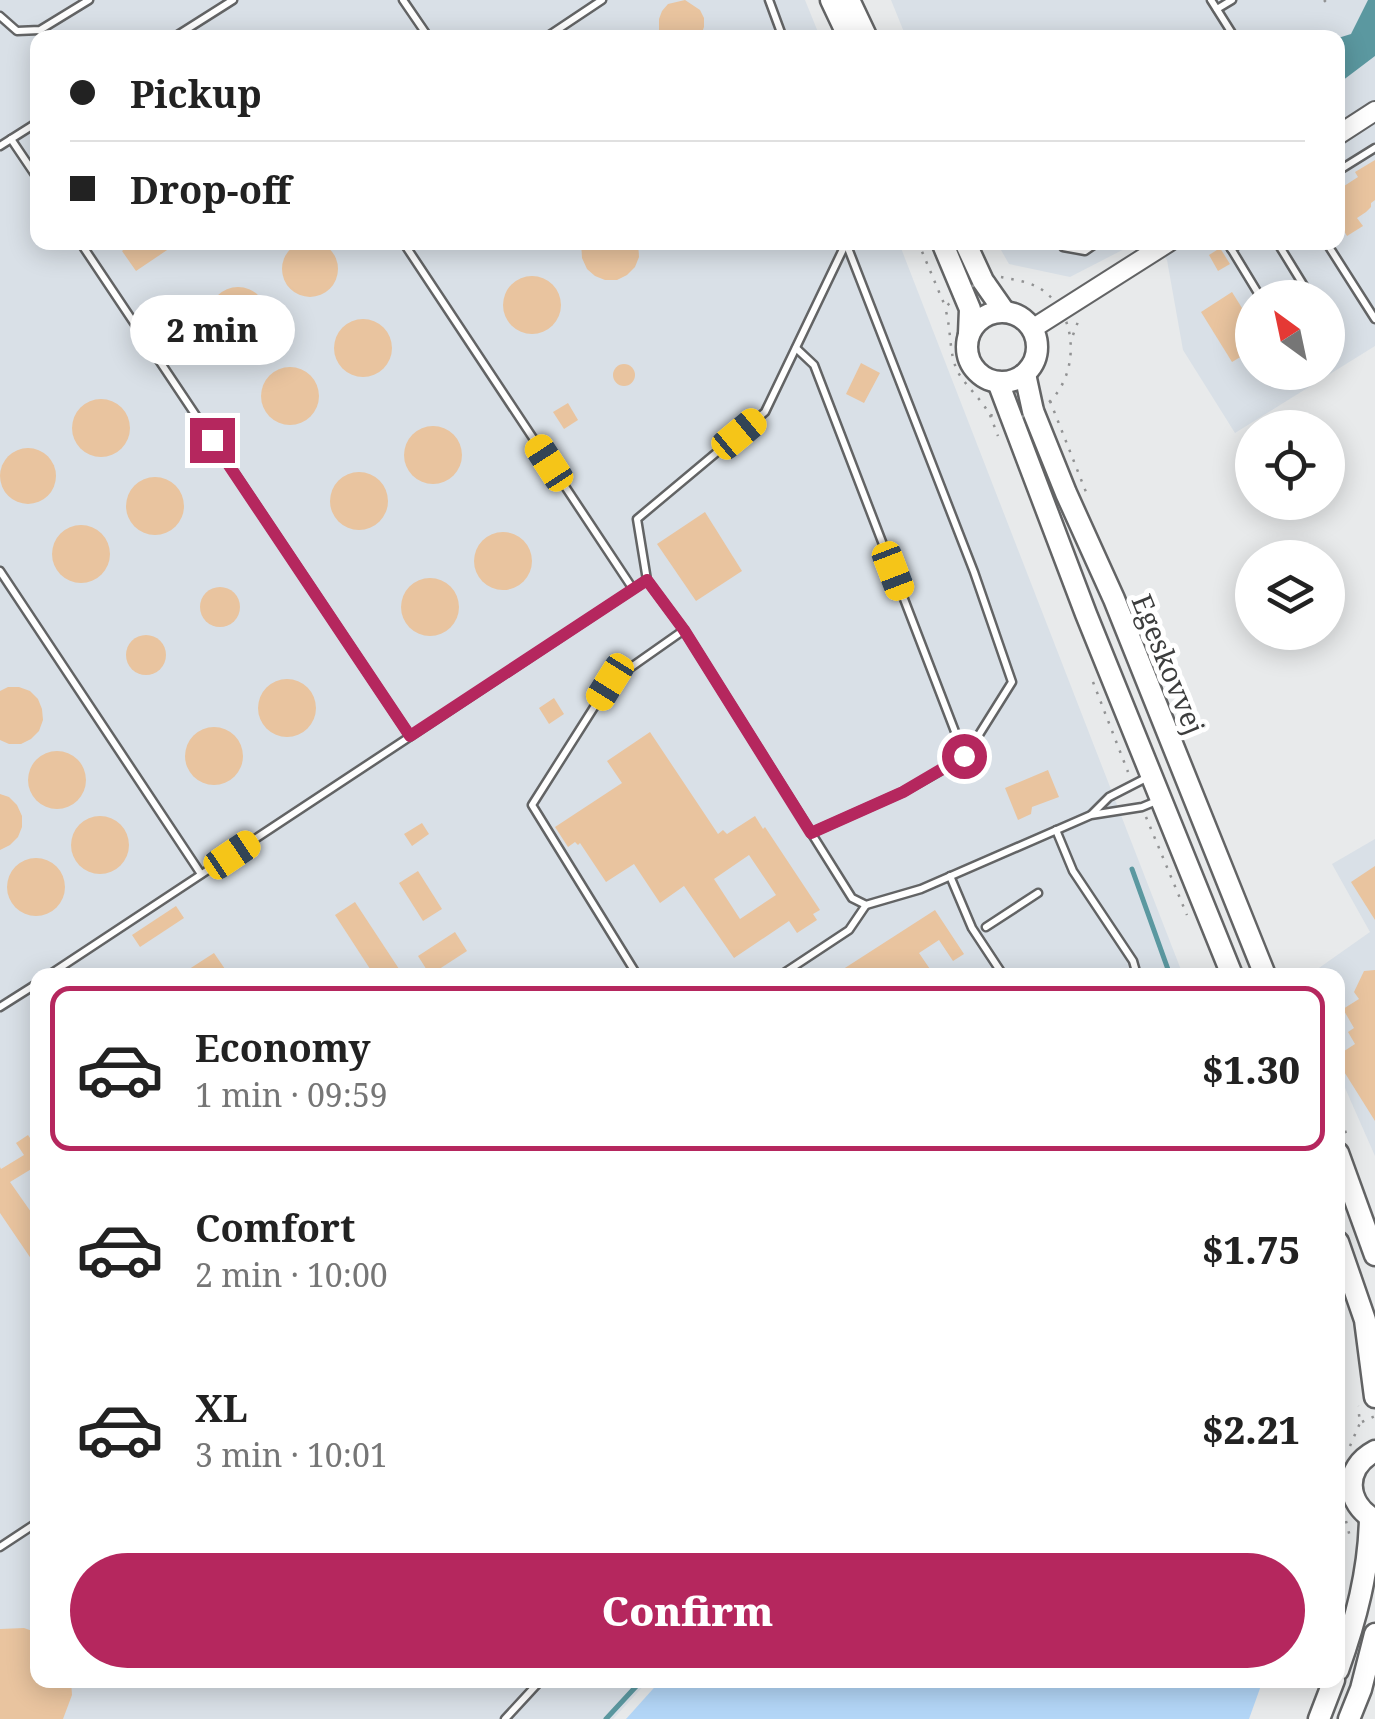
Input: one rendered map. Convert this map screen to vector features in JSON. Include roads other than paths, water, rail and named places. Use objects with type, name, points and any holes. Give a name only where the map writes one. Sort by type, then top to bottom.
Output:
[{"type":"main road","points":[[832,0],[845,30]]},
{"type":"main road","points":[[849,0],[863,30]]},
{"type":"main road","points":[[948,250],[973,285],[1004,312],[1021,318],[1032,328],[1037,347],[1033,364],[1025,374],[1008,382],[978,374],[971,363],[967,349],[973,285],[966,250]]},
{"type":"main road","points":[[970,334],[985,317],[1004,312]]},
{"type":"main road","name":"Egeskovvej","points":[[1025,374],[1023,415],[1054,534],[1229,968]]},
{"type":"main road","name":"Egeskovvej","points":[[998,382],[1023,415],[1066,493],[1114,599],[1262,968]]},
{"type":"main road","points":[[1345,1172],[1375,1254]]},
{"type":"main road","points":[[1345,1262],[1365,1320],[1375,1397]]},
{"type":"main road","points":[[1345,1648],[1362,1594],[1373,1519],[1357,1505],[1352,1488],[1355,1470],[1375,1451]]},
{"type":"main road","points":[[1349,1719],[1375,1634]]},
{"type":"main road","points":[[1319,1719],[1331,1688]]},
{"type":"street","points":[[1345,130],[1375,111]]},
{"type":"street","points":[[1032,328],[1155,250]]},
{"type":"lane","points":[[40,30],[89,0]]},
{"type":"lane","points":[[186,30],[233,0]]},
{"type":"lane","points":[[403,0],[424,30]]},
{"type":"lane","points":[[557,30],[602,0]]},
{"type":"lane","points":[[769,0],[780,30]]},
{"type":"lane","points":[[1212,0],[1230,30]]},
{"type":"lane","points":[[1217,9],[1232,0]]},
{"type":"lane","points":[[0,16],[17,31],[30,30]]},
{"type":"lane","points":[[0,146],[30,127]]},
{"type":"lane","points":[[11,139],[30,167]]},
{"type":"lane","points":[[1345,167],[1375,148]]},
{"type":"lane","points":[[85,250],[410,736]]},
{"type":"lane","points":[[408,250],[633,590]]},
{"type":"lane","points":[[843,250],[765,412],[637,519],[647,580],[684,630],[852,898],[866,906]]},
{"type":"lane","points":[[811,833],[903,792],[964,756],[1012,682],[974,572],[849,250]]},
{"type":"lane","points":[[1231,250],[1249,280]]},
{"type":"lane","points":[[1283,250],[1300,280]]},
{"type":"lane","points":[[1331,250],[1375,319]]},
{"type":"lane","points":[[796,348],[814,365],[964,756]]},
{"type":"lane","points":[[0,572],[202,875]]},
{"type":"lane","points":[[60,968],[647,580]]},
{"type":"lane","points":[[633,968],[532,804],[610,682],[684,630]]},
{"type":"lane","points":[[1091,814],[1110,797],[1150,776]]},
{"type":"lane","points":[[791,968],[848,930],[866,906],[921,889],[1091,814],[1160,800]]},
{"type":"lane","points":[[1056,830],[1073,870],[1135,968]]},
{"type":"lane","points":[[950,876],[972,928],[998,968]]},
{"type":"lane","points":[[986,927],[1038,893]]},
{"type":"lane","points":[[1,1005],[30,987]]},
{"type":"lane","points":[[0,1547],[30,1527]]},
{"type":"lane","points":[[504,1719],[533,1688]]},
{"type":"waterway","points":[[1132,869],[1167,968]]},
{"type":"waterway","points":[[606,1719],[635,1688]]}]
